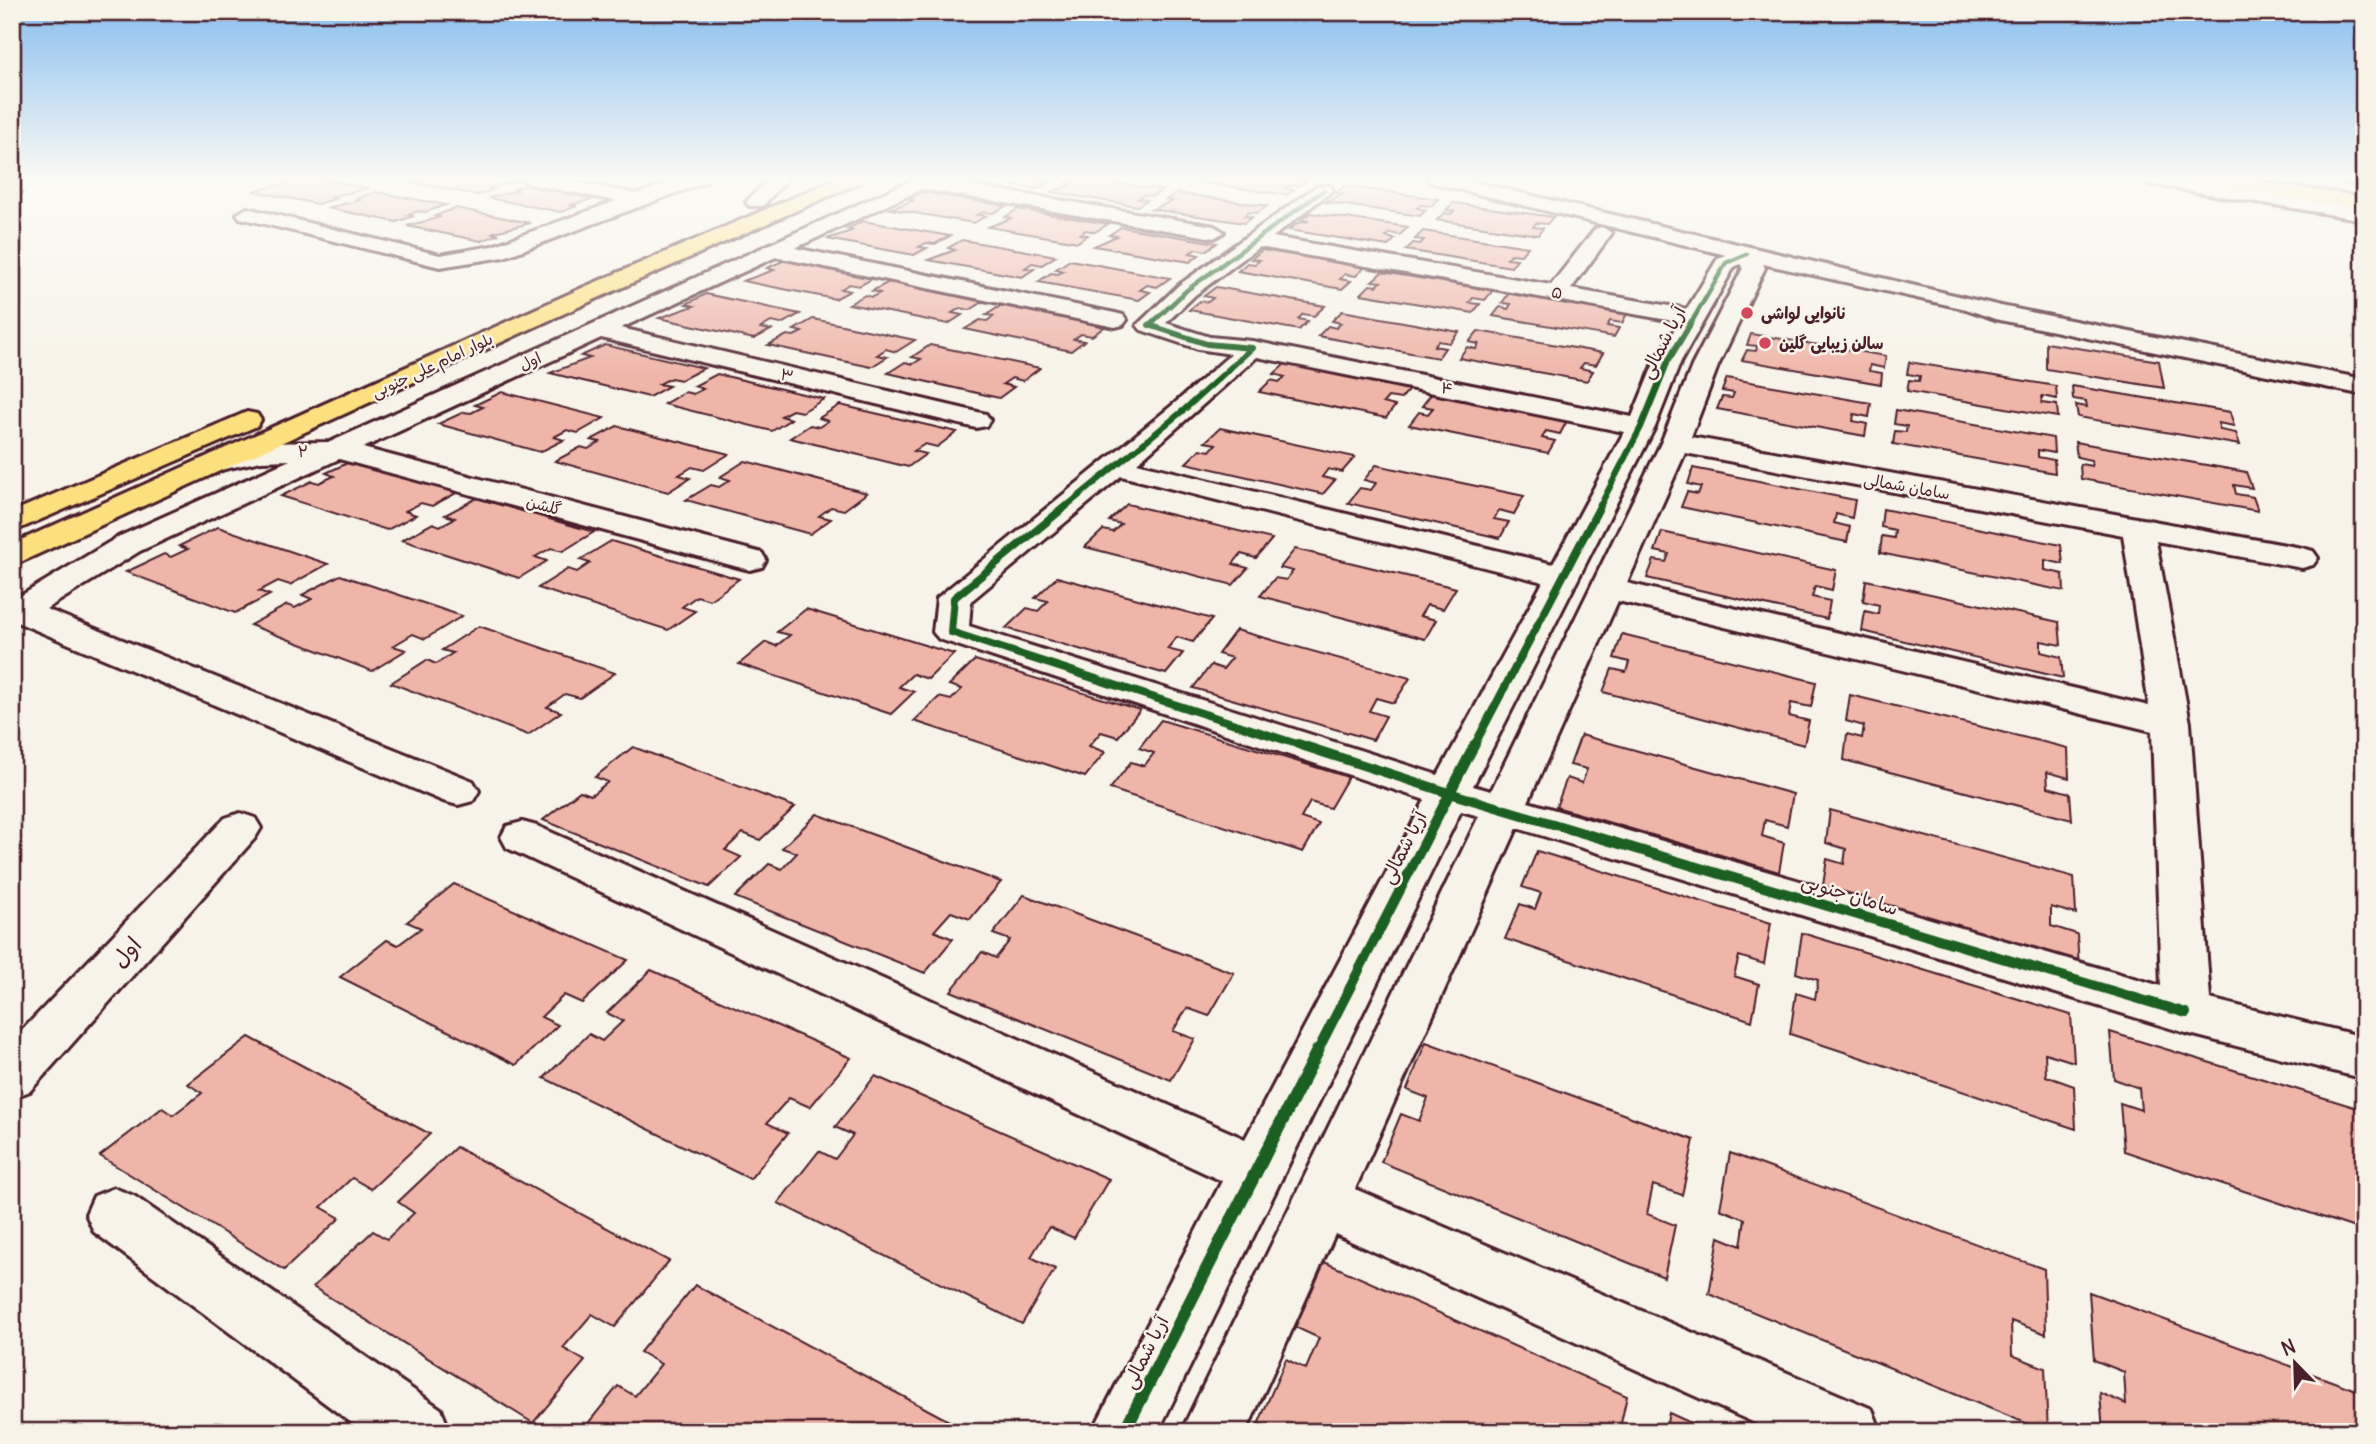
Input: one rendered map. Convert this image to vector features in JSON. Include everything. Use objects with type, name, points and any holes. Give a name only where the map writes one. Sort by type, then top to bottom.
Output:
[{"type":"main road","name":"بلوار امام علی جنوبی","points":[[12,556],[220,461],[331,398],[662,245]]},
{"type":"main road","name":"بلوار امام علی جنوبی","points":[[331,398],[694,245]]},
{"type":"main road","points":[[12,523],[266,412]]},
{"type":"street","points":[[376,245],[440,261],[496,252],[514,245]]},
{"type":"street","name":"اول","points":[[458,791],[20,611],[129,544],[783,245]]},
{"type":"street","name":"۴","points":[[1248,245],[1187,290],[1149,326],[1207,344],[1252,348],[1658,435]]},
{"type":"street","name":"۵","points":[[1286,245],[1693,317]]},
{"type":"street","points":[[1557,292],[1593,245]]},
{"type":"street","points":[[1712,245],[1973,304],[1995,312],[2364,387]]},
{"type":"street","points":[[773,250],[1115,320]]},
{"type":"street","name":"آریا شمالی","points":[[1124,1432],[1449,793],[1563,577],[1658,435],[1704,366],[1754,268],[1747,254],[1726,263],[1668,361],[1658,435],[1607,588],[1213,1432]]},
{"type":"street","points":[[1973,304],[2010,306],[2364,378]]},
{"type":"street","name":"۳","points":[[598,330],[976,420]]},
{"type":"street","points":[[1115,466],[1252,348]]},
{"type":"street","name":"۲","points":[[331,398],[323,424],[324,435],[338,450]]},
{"type":"street","name":"سامان شمالی","points":[[1658,435],[2302,558]]},
{"type":"street","name":"۲","points":[[220,461],[261,452],[338,450]]},
{"type":"street","name":"گلشن","points":[[338,450],[750,560]]},
{"type":"street","points":[[1115,466],[1563,577]]},
{"type":"street","name":"سامان جنوبی","points":[[1115,466],[954,598],[951,632],[1449,793],[2186,1013],[2364,1058]]},
{"type":"street","points":[[2138,528],[2171,723],[2186,1013]]},
{"type":"street","points":[[1607,588],[2171,723]]},
{"type":"street","name":"اول","points":[[12,1076],[240,828]]},
{"type":"street","points":[[522,837],[1258,1171]]},
{"type":"street","points":[[1321,1201],[1849,1432]]},
{"type":"street","points":[[114,1214],[418,1432]]},
{"type":"building","points":[[862,245],[922,245],[919,247],[927,248],[914,255]]},
{"type":"building","points":[[953,245],[994,245],[1056,256],[1042,265],[1032,263],[1025,268],[1034,269],[1022,277],[928,260],[955,250],[948,248]]},
{"type":"building","points":[[1213,245],[1205,251],[1196,249],[1190,253],[1199,255],[1190,262],[1094,246]]},
{"type":"building","points":[[1411,245],[1528,247],[1521,255],[1511,254],[1507,258],[1517,259],[1511,267],[1406,250]]},
{"type":"building","points":[[1262,250],[1365,267],[1356,276],[1345,274],[1340,279],[1351,281],[1342,289],[1238,271],[1247,263],[1255,264],[1260,260],[1251,259]]},
{"type":"building","points":[[785,260],[876,277],[859,286],[849,284],[841,289],[850,291],[835,299],[743,281],[774,270],[767,268]]},
{"type":"building","points":[[1070,260],[1170,278],[1157,287],[1147,285],[1140,290],[1150,292],[1139,300],[1038,282],[1051,273],[1064,271],[1056,269]]},
{"type":"building","points":[[1382,272],[1493,290],[1485,300],[1473,298],[1469,303],[1480,304],[1473,313],[1361,294],[1370,285],[1377,286],[1381,282],[1372,281]]},
{"type":"building","points":[[889,282],[986,300],[970,310],[960,308],[952,313],[962,315],[948,324],[849,304],[865,295],[872,297],[880,293],[872,291]]},
{"type":"building","points":[[1216,287],[1325,306],[1314,316],[1303,314],[1298,319],[1308,321],[1299,330],[1189,310],[1200,301],[1208,302],[1213,298],[1204,296]]},
{"type":"building","points":[[1509,293],[1628,312],[1622,323],[1610,321],[1607,326],[1619,328],[1614,337],[1493,316],[1500,307],[1508,309],[1511,304],[1502,303]]},
{"type":"building","points":[[706,294],[800,314],[781,324],[771,322],[761,328],[771,330],[754,339],[659,318],[694,306],[686,304]]},
{"type":"building","points":[[1002,305],[1107,325],[1092,336],[1081,334],[1074,339],[1084,341],[1071,351],[965,329],[980,320],[987,321],[994,316],[986,315]]},
{"type":"building","points":[[1342,311],[1459,332],[1450,343],[1438,341],[1434,346],[1445,348],[1438,358],[1318,336],[1328,326],[1336,328],[1341,323],[1332,321]]},
{"type":"building","points":[[813,319],[915,340],[896,352],[886,349],[877,355],[887,357],[871,367],[768,345],[787,335],[794,336],[802,332],[794,330]]},
{"type":"building","points":[[1478,331],[1603,353],[1596,365],[1584,363],[1580,368],[1593,371],[1587,381],[1459,358],[1467,347],[1476,349],[1479,344],[1469,342]]},
{"type":"building","points":[[1751,334],[1886,356],[1884,368],[1870,365],[1869,371],[1882,373],[1881,384],[1742,360],[1747,350],[1756,351],[1757,346],[1747,345]]},
{"type":"building","points":[[2046,343],[2159,361],[2164,388],[2046,369]]},
{"type":"building","points":[[605,345],[704,368],[681,380],[671,378],[659,384],[669,386],[649,397],[550,373],[590,358],[581,356]]},
{"type":"building","points":[[930,345],[1040,368],[1023,381],[1012,378],[1003,384],[1014,387],[999,398],[888,373],[905,362],[913,364],[921,359],[912,357]]},
{"type":"building","points":[[1287,362],[1412,386],[1401,399],[1388,397],[1383,403],[1395,406],[1386,418],[1259,392],[1271,380],[1279,382],[1285,377],[1274,374]]},
{"type":"building","points":[[1909,362],[2056,386],[2057,399],[2042,396],[2042,403],[2057,405],[2058,417],[1907,391],[1909,380],[1919,381],[1920,376],[1907,374]]},
{"type":"building","points":[[717,374],[824,399],[802,412],[792,410],[781,416],[791,419],[772,431],[664,404],[685,392],[693,394],[703,389],[694,386]]},
{"type":"building","points":[[1727,378],[1871,403],[1869,417],[1854,414],[1853,421],[1867,424],[1865,436],[1717,409],[1722,397],[1732,398],[1734,393],[1722,391]]},
{"type":"building","points":[[2072,386],[2230,412],[2234,426],[2218,423],[2220,430],[2236,433],[2240,445],[2078,417],[2076,405],[2087,407],[2086,401],[2073,399]]},
{"type":"building","points":[[502,392],[604,418],[578,433],[567,430],[554,437],[564,440],[540,452],[438,424],[483,407],[475,405]]},
{"type":"building","points":[[1432,393],[1568,419],[1560,434],[1546,431],[1542,438],[1555,441],[1548,453],[1409,425],[1419,412],[1428,414],[1433,408],[1422,406]]},
{"type":"building","points":[[840,405],[957,432],[937,447],[925,444],[914,451],[926,454],[908,467],[790,438],[810,425],[819,427],[828,421],[819,418]]},
{"type":"building","points":[[1896,410],[2053,438],[2054,453],[2038,450],[2038,457],[2054,460],[2055,473],[1893,444],[1895,431],[1906,432],[1907,426],[1894,424]]},
{"type":"building","points":[[617,426],[729,454],[704,470],[692,467],[679,475],[690,478],[668,492],[555,461],[581,447],[588,449],[600,442],[591,440]]},
{"type":"building","points":[[1220,428],[1355,457],[1342,472],[1328,469],[1322,477],[1335,480],[1323,494],[1186,463],[1200,449],[1210,451],[1216,444],[1205,442]]},
{"type":"building","points":[[2075,442],[2246,472],[2252,488],[2234,485],[2236,494],[2253,497],[2258,511],[2081,479],[2080,464],[2092,466],[2091,460],[2077,457]]},
{"type":"building","points":[[358,458],[464,489],[432,506],[421,503],[405,511],[416,515],[387,530],[281,496],[312,481],[319,483],[334,476],[326,473]]},
{"type":"building","points":[[745,461],[867,493],[844,510],[831,507],[819,516],[831,519],[810,534],[686,500],[711,485],[719,487],[730,480],[720,477]]},
{"type":"building","points":[[1376,465],[1524,496],[1514,514],[1499,510],[1494,519],[1509,522],[1500,538],[1348,503],[1360,488],[1371,490],[1376,483],[1364,480]]},
{"type":"building","points":[[1693,468],[1855,500],[1852,518],[1836,514],[1834,523],[1850,527],[1847,542],[1681,507],[1687,492],[1698,494],[1701,487],[1688,484]]},
{"type":"building","points":[[477,498],[594,532],[563,551],[551,548],[535,557],[547,561],[519,578],[402,540],[433,523],[440,526],[455,518],[445,515]]},
{"type":"building","points":[[1127,504],[1272,539],[1256,558],[1241,554],[1233,564],[1248,568],[1233,585],[1085,547],[1103,530],[1113,532],[1121,524],[1109,521]]},
{"type":"building","points":[[1883,509],[2061,545],[2063,564],[2045,560],[2045,570],[2063,574],[2064,591],[1880,553],[1882,536],[1894,538],[1895,530],[1881,527]]},
{"type":"building","points":[[218,527],[328,564],[290,585],[278,581],[259,591],[270,595],[235,613],[126,572],[164,554],[171,557],[188,549],[179,546]]},
{"type":"building","points":[[1662,532],[1836,570],[1832,590],[1815,586],[1812,597],[1830,601],[1827,619],[1647,578],[1654,560],[1666,562],[1669,554],[1655,551]]},
{"type":"building","points":[[611,541],[739,579],[710,600],[697,596],[682,607],[695,611],[668,630],[538,588],[568,569],[577,572],[590,563],[580,560]]},
{"type":"building","points":[[1295,549],[1456,588],[1443,609],[1427,605],[1420,616],[1436,620],[1425,639],[1260,596],[1275,578],[1286,580],[1293,571],[1280,568]]},
{"type":"building","points":[[340,575],[462,616],[425,639],[413,634],[393,646],[406,650],[372,671],[250,625],[287,605],[295,608],[312,599],[302,595]]},
{"type":"building","points":[[1057,577],[1212,619],[1193,642],[1177,637],[1167,649],[1183,653],[1166,674],[1006,628],[1027,608],[1038,611],[1048,601],[1035,598]]},
{"type":"building","points":[[1866,580],[2059,622],[2061,645],[2041,641],[2041,652],[2061,657],[2063,678],[1862,631],[1865,611],[1878,614],[1879,605],[1863,601]]},
{"type":"building","points":[[806,609],[954,654],[928,679],[913,674],[899,687],[914,692],[891,714],[739,664],[766,642],[776,646],[790,635],[777,632]]},
{"type":"building","points":[[479,626],[615,673],[580,698],[565,694],[547,707],[561,712],[528,735],[391,683],[427,660],[436,664],[453,653],[442,650]]},
{"type":"building","points":[[1236,630],[1410,678],[1394,703],[1376,698],[1369,711],[1386,716],[1373,740],[1193,688],[1211,665],[1223,669],[1232,658],[1218,654]]},
{"type":"building","points":[[1622,634],[1816,682],[1811,707],[1791,703],[1789,716],[1809,721],[1804,745],[1603,692],[1612,669],[1626,672],[1629,662],[1614,658]]},
{"type":"building","points":[[975,660],[1140,710],[1118,737],[1101,732],[1089,746],[1105,752],[1085,777],[914,721],[939,697],[951,700],[962,689],[949,685]]},
{"type":"building","points":[[1850,695],[2068,748],[2069,778],[2047,772],[2048,787],[2070,793],[2072,820],[1844,760],[1847,734],[1862,738],[1864,726],[1846,721]]},
{"type":"building","points":[[1161,720],[1348,777],[1330,808],[1310,802],[1301,818],[1319,824],[1303,852],[1110,789],[1131,762],[1144,766],[1154,753],[1139,748]]},
{"type":"building","points":[[1581,735],[1793,794],[1787,826],[1765,820],[1762,836],[1784,843],[1779,872],[1556,807],[1567,778],[1582,783],[1587,769],[1570,765]]},
{"type":"building","points":[[633,747],[795,807],[760,840],[743,833],[725,850],[741,857],[709,887],[543,820],[580,791],[591,795],[608,782],[595,777]]},
{"type":"building","points":[[1830,810],[2074,877],[2076,914],[2051,907],[2051,926],[2077,934],[2079,968],[1822,892],[1827,859],[1844,864],[1846,849],[1826,843]]},
{"type":"building","points":[[817,814],[1001,882],[970,919],[951,912],[934,931],[953,939],[925,973],[735,897],[769,864],[782,869],[797,853],[782,848]]},
{"type":"building","points":[[1537,851],[1771,923],[1764,964],[1739,956],[1734,976],[1759,984],[1752,1021],[1505,939],[1520,904],[1535,909],[1541,893],[1522,887]]},
{"type":"building","points":[[454,884],[628,960],[582,1003],[564,995],[541,1017],[558,1025],[516,1065],[340,977],[387,940],[398,945],[421,928],[407,922]]},
{"type":"building","points":[[1024,895],[1234,973],[1209,1016],[1187,1008],[1173,1031],[1195,1039],[1171,1080],[951,991],[982,952],[996,958],[1010,940],[993,934]]},
{"type":"building","points":[[1802,933],[2071,1015],[2074,1062],[2045,1053],[2046,1076],[2074,1086],[2076,1129],[1790,1034],[1796,993],[1815,999],[1818,980],[1796,973]]},
{"type":"building","points":[[651,970],[851,1058],[810,1107],[789,1098],[767,1123],[788,1133],[750,1179],[544,1078],[589,1034],[602,1041],[623,1021],[607,1013]]},
{"type":"building","points":[[2110,1032],[2364,1110],[2364,1231],[2124,1151],[2120,1103],[2141,1110],[2139,1088],[2114,1079]]},
{"type":"building","points":[[249,1037],[430,1134],[371,1189],[352,1178],[321,1207],[340,1218],[284,1270],[100,1156],[162,1108],[173,1115],[202,1093],[188,1084]]},
{"type":"building","points":[[1426,1042],[1694,1140],[1682,1195],[1653,1185],[1647,1214],[1675,1225],[1664,1277],[1381,1162],[1401,1114],[1419,1121],[1428,1098],[1407,1090]]},
{"type":"building","points":[[875,1076],[1109,1179],[1074,1238],[1049,1227],[1031,1257],[1055,1269],[1022,1324],[778,1203],[819,1151],[835,1159],[853,1135],[835,1127]]},
{"type":"building","points":[[456,1147],[669,1261],[615,1327],[592,1314],[563,1348],[585,1361],[533,1423],[313,1287],[373,1231],[387,1239],[414,1213],[398,1202]]},
{"type":"building","points":[[1730,1153],[2044,1269],[2046,1334],[2011,1321],[2012,1355],[2045,1368],[2048,1432],[1709,1294],[1719,1237],[1741,1246],[1745,1219],[1720,1209]]},
{"type":"building","points":[[1322,1261],[1627,1396],[1619,1432],[1267,1432],[1257,1427],[1286,1359],[1306,1369],[1319,1338],[1295,1327]]},
{"type":"building","points":[[695,1285],[951,1422],[945,1432],[581,1432],[618,1386],[635,1396],[661,1364],[640,1352]]},
{"type":"building","points":[[2089,1292],[2364,1393],[2364,1432],[2103,1432],[2100,1393],[2126,1404],[2124,1372],[2094,1360]]},
{"type":"building","points":[[1669,1413],[1711,1432],[1665,1432]]},
{"type":"cycle path","points":[[1248,245],[1187,290],[1149,325],[1207,344],[1252,348],[1185,409],[954,598],[951,632],[1449,793],[2186,1013]]},
{"type":"cycle path","points":[[1124,1432],[1449,793],[1641,427],[1668,361],[1726,263],[1747,254]]},
{"type":"place","name":"نانوایی لواشی","points":[[1747,313]]},
{"type":"place","name":"سالن زیبایی گلین","points":[[1765,343]]}]
